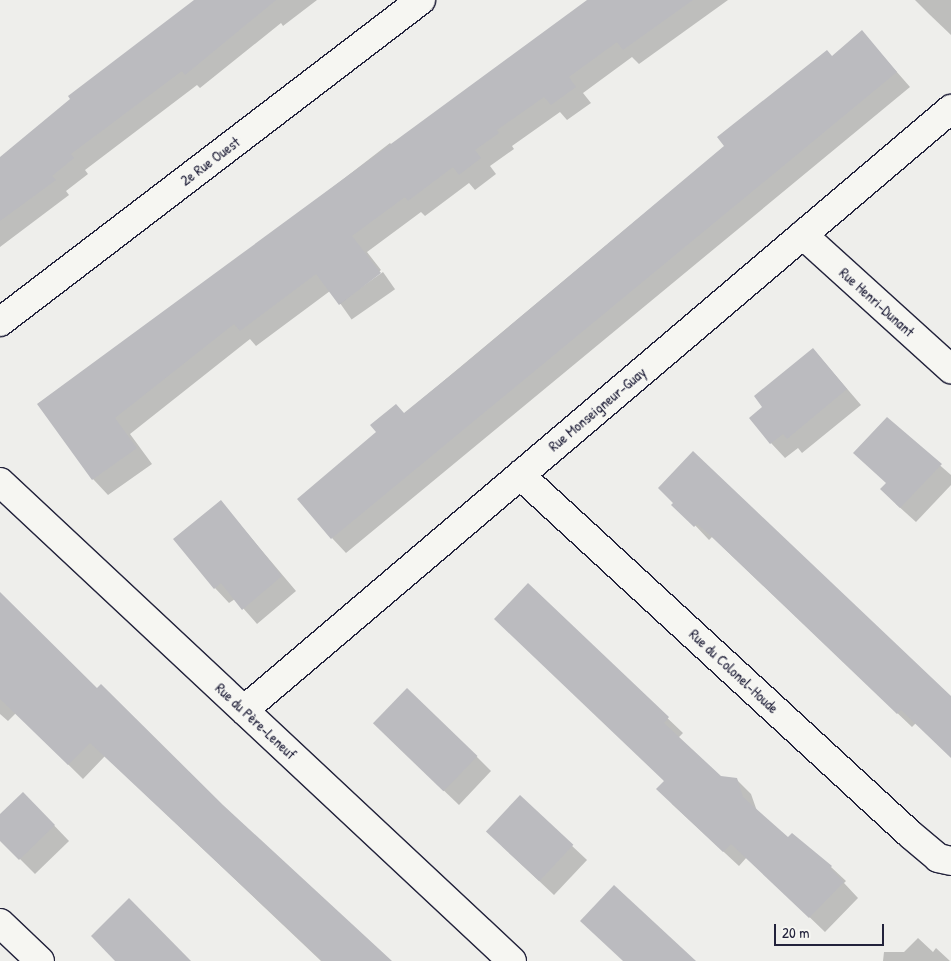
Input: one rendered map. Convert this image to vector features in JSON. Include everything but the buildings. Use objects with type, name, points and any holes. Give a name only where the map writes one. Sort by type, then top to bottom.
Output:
[{"type":"street","name":"2e Rue Ouest","points":[[0,322],[421,0]]},
{"type":"street","name":"Rue Monseigneur-Guay","points":[[244,710],[951,109]]},
{"type":"street","name":"Rue Henri-Dunant","points":[[803,235],[951,369]]},
{"type":"street","name":"Rue du Colonel-Houde","points":[[520,475],[911,835],[938,858],[951,861]]},
{"type":"street","name":"Rue du Père-Leneuf","points":[[0,482],[512,961]]},
{"type":"street","points":[[0,923],[40,961]]}]
